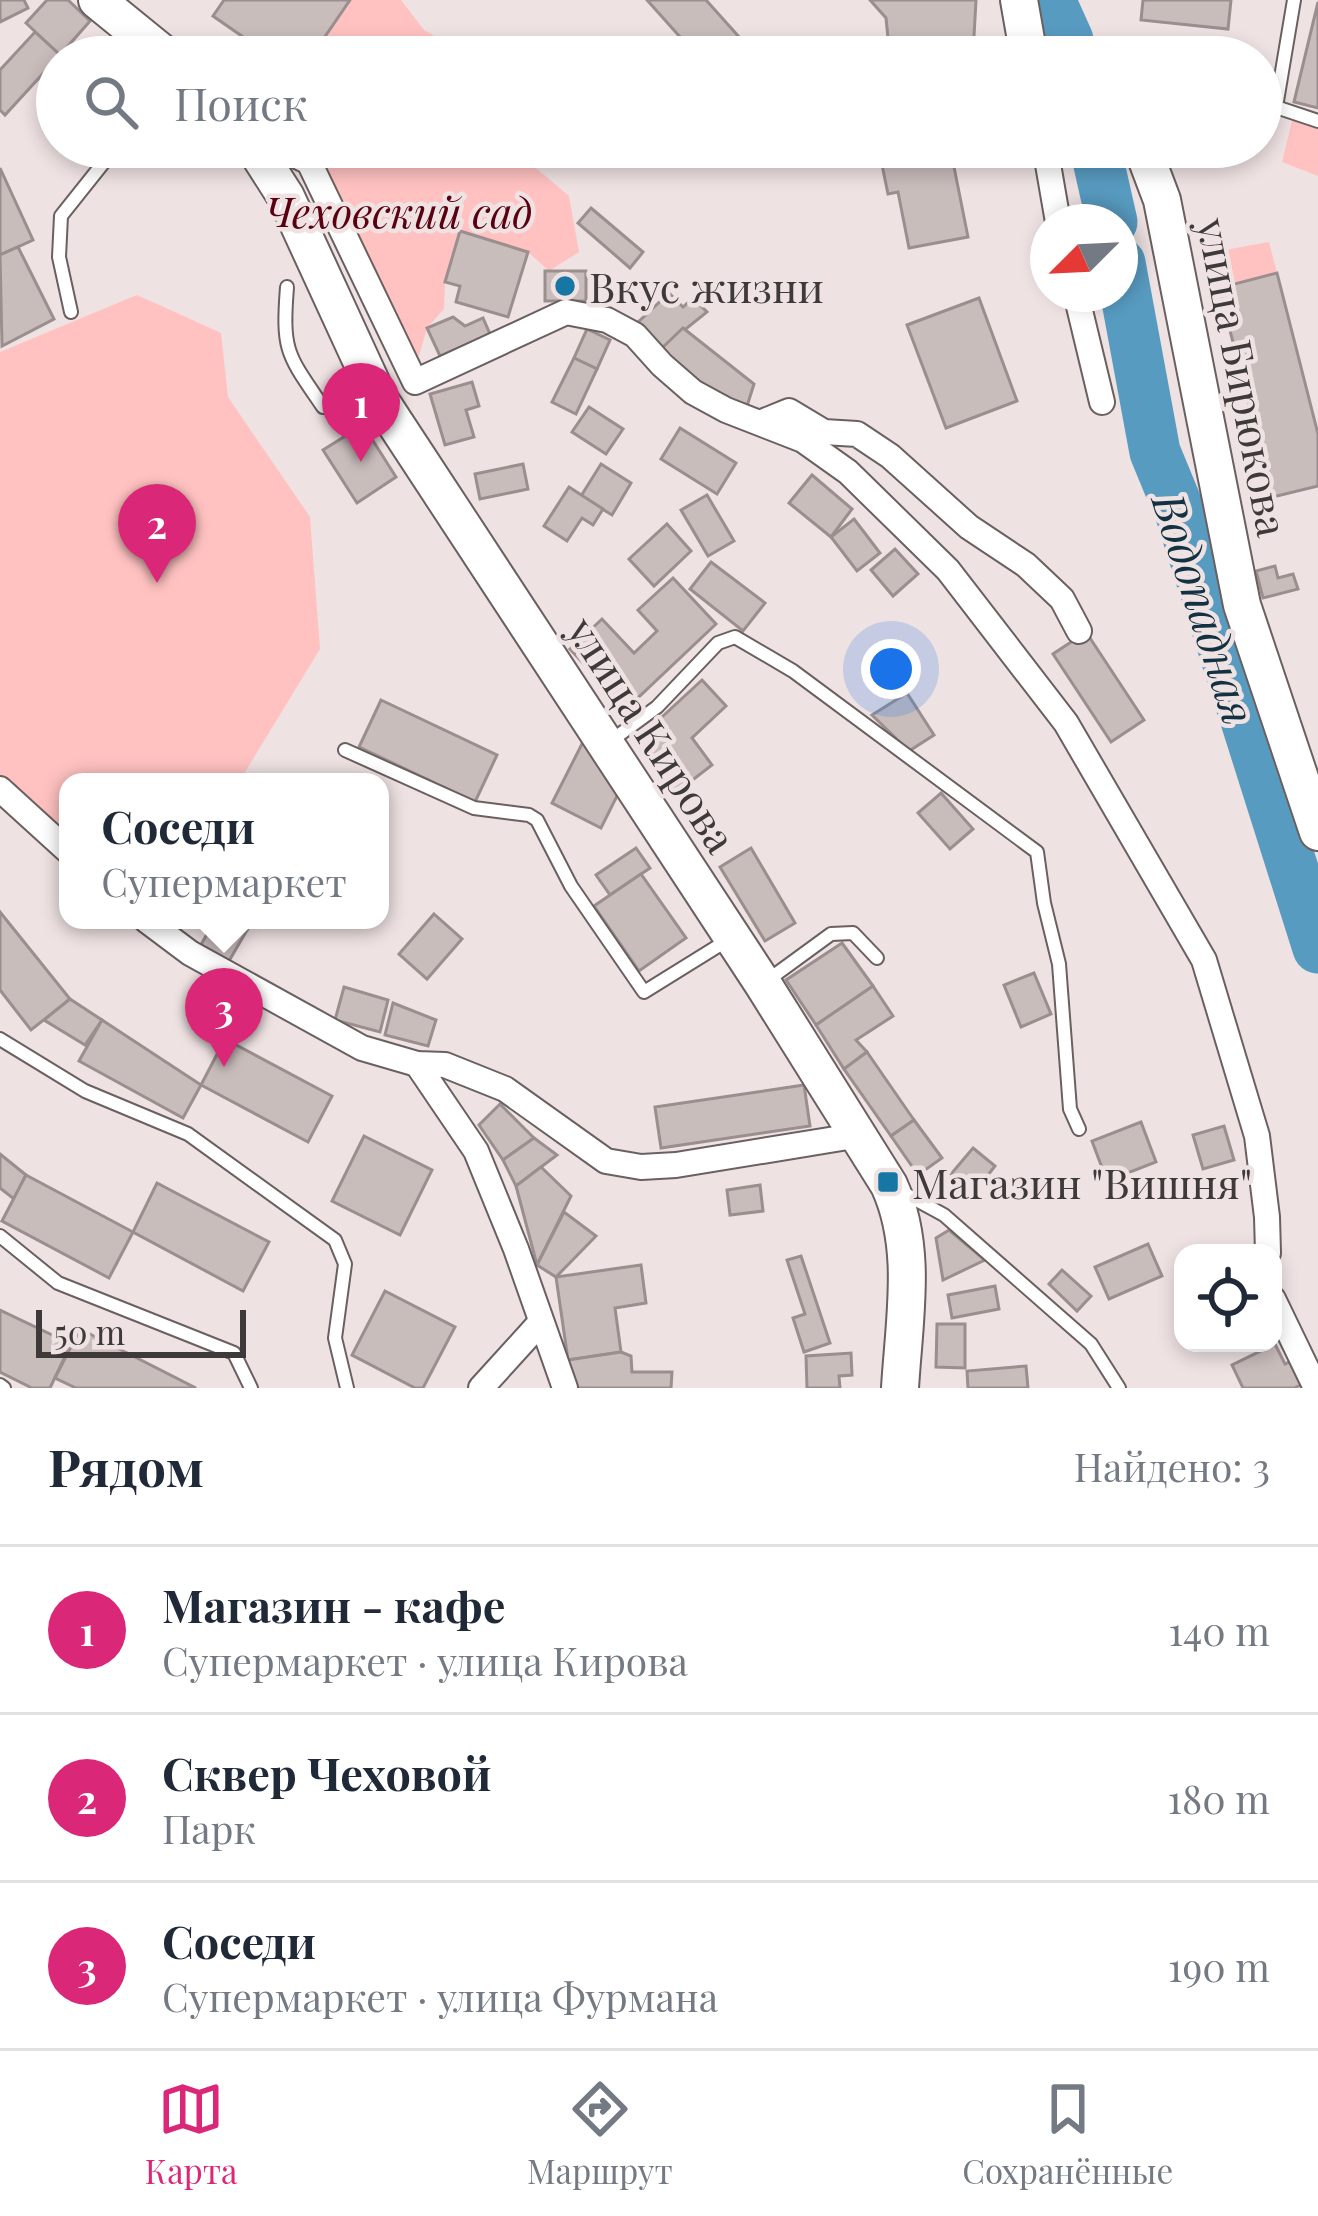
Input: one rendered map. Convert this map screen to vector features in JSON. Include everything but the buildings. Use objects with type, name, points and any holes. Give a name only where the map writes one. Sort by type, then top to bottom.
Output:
[{"type":"main road","points":[[97,0],[141,36]]},
{"type":"main road","points":[[1019,0],[1025,36]]},
{"type":"main road","name":"улица Кирова","points":[[274,168],[378,397],[763,984],[889,1185],[907,1240],[900,1388]]},
{"type":"main road","name":"улица Бирюкова","points":[[1150,168],[1162,200],[1242,605],[1318,832]]},
{"type":"street","points":[[312,168],[415,382],[566,313],[607,320],[635,334],[694,392],[803,440],[848,472],[948,570],[1066,723],[1204,960],[1256,1136],[1268,1244]]},
{"type":"street","points":[[1049,168],[1055,204]]},
{"type":"street","points":[[1080,312],[1102,402]]},
{"type":"street","points":[[762,422],[789,411],[824,432],[857,434],[890,456],[969,526],[1026,565],[1062,599],[1079,631]]},
{"type":"street","points":[[0,789],[59,843]]},
{"type":"street","points":[[158,929],[190,953],[362,1048],[417,1064],[445,1066],[505,1089],[606,1161],[641,1168],[860,1136]]},
{"type":"street","points":[[417,1064],[476,1151],[565,1388]]},
{"type":"street","points":[[1282,1318],[1316,1388]]},
{"type":"street","points":[[481,1388],[540,1323]]},
{"type":"lane","points":[[1282,71],[1294,0]]},
{"type":"lane","points":[[1282,109],[1318,121]]},
{"type":"lane","points":[[71,312],[59,257],[61,216],[99,168]]},
{"type":"lane","points":[[287,287],[288,356],[323,407],[354,407],[378,397]]},
{"type":"lane","points":[[607,744],[670,694],[718,644],[735,637],[794,671],[1037,852],[1059,964],[1070,1109],[1079,1129]]},
{"type":"lane","points":[[346,750],[474,808],[537,820],[571,886],[644,992],[732,938]]},
{"type":"lane","points":[[763,984],[831,934],[853,932],[877,958]]},
{"type":"lane","points":[[0,1039],[85,1090],[188,1134],[334,1240],[346,1264],[334,1338],[347,1388]]},
{"type":"lane","points":[[889,1185],[944,1215],[1002,1264],[1091,1344],[1119,1388]]},
{"type":"lane","points":[[0,1236],[58,1283],[234,1353],[251,1388]]},
{"type":"green space","points":[[350,0],[401,0],[434,36],[325,36]]},
{"type":"green space","points":[[1294,113],[1318,121],[1318,176],[1282,162]]},
{"type":"green space","name":"Чеховский сад","points":[[309,168],[536,168],[569,196],[579,252],[549,271],[528,252],[460,231],[445,282],[444,309],[427,328],[419,356],[385,337]]},
{"type":"green space","points":[[1269,242],[1277,273],[1219,288],[1214,252]]},
{"type":"green space","points":[[137,295],[221,333],[228,397],[310,517],[320,649],[244,773],[59,773],[59,830],[0,778],[0,352]]},
{"type":"waterway","name":"Водопадная","points":[[1050,0],[1066,36]]},
{"type":"waterway","name":"Водопадная","points":[[1100,168],[1108,204]]},
{"type":"waterway","name":"Водопадная","points":[[1129,312],[1155,452],[1181,515],[1318,948]]},
{"type":"place","name":"Вкус жизни","points":[[565,286]]},
{"type":"place","name":"Магазин - кафе","points":[[361,462]]},
{"type":"place","name":"Сквер Чеховой","points":[[157,583]]},
{"type":"place","name":"Соседи","points":[[224,1067]]},
{"type":"place","name":"Магазин \"Вишня\"","points":[[888,1182]]}]
